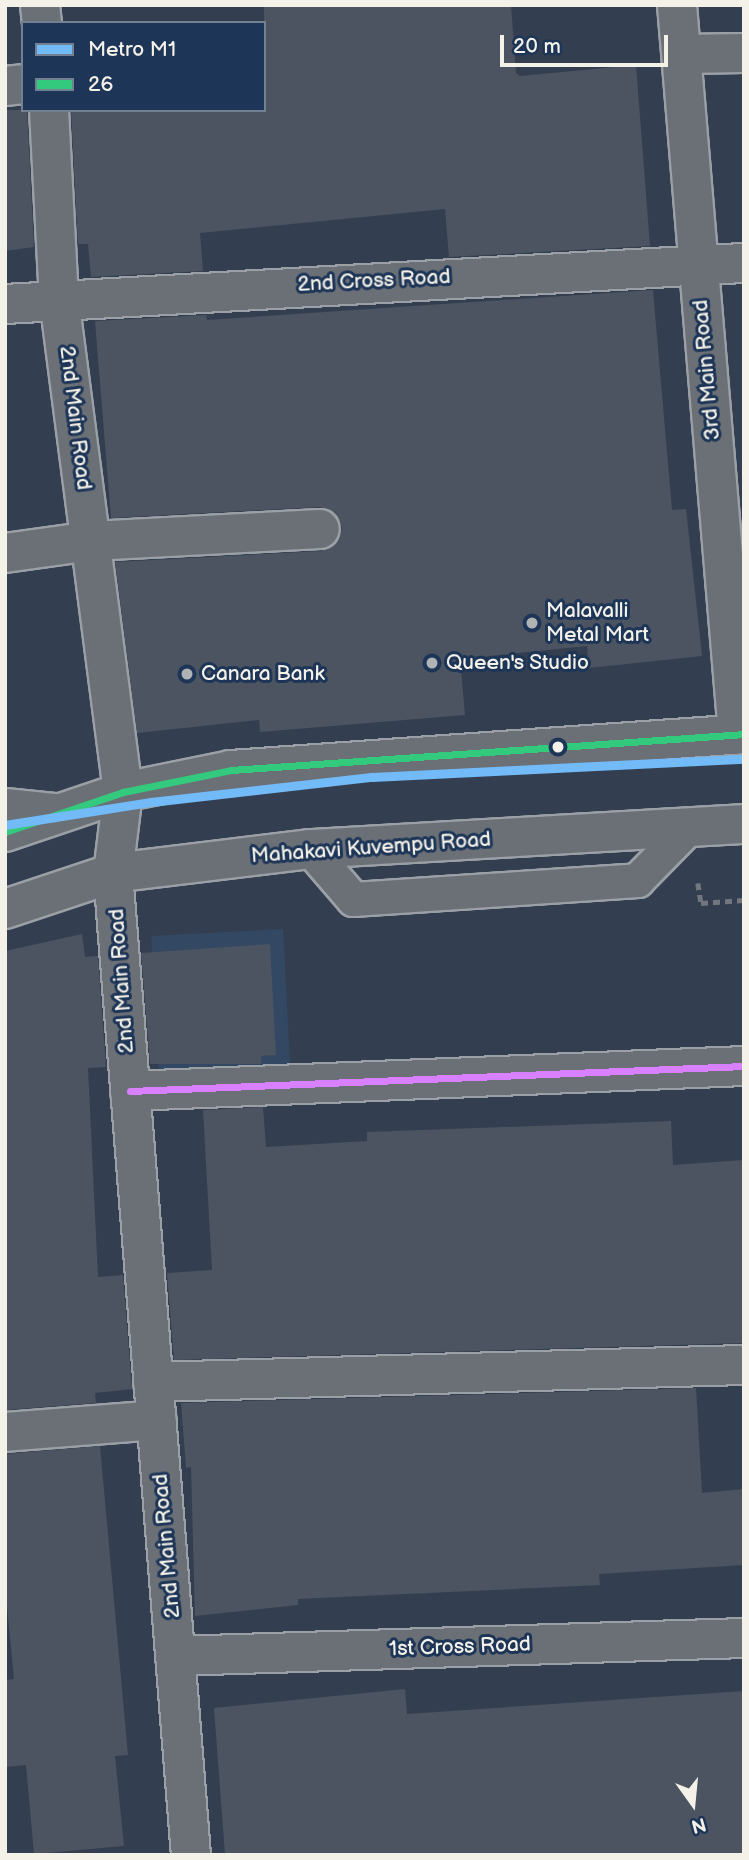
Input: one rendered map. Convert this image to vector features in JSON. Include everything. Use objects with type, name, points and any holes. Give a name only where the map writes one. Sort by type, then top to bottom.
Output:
[{"type":"street","name":"3rd Main Road","points":[[677,5],[741,734]]},
{"type":"street","points":[[682,54],[744,53]]},
{"type":"street","name":"2nd Main Road","points":[[49,112],[59,299],[123,792],[113,873],[191,1855]]},
{"type":"street","name":"2nd Cross Road","points":[[5,304],[698,263],[744,263]]},
{"type":"street","points":[[5,553],[91,541],[320,528]]},
{"type":"street","points":[[5,832],[54,813],[123,792],[231,770],[741,734]]},
{"type":"street","points":[[5,808],[54,813]]},
{"type":"street","name":"Mahakavi Kuvempu Road","points":[[5,909],[113,873],[310,849],[744,824]]},
{"type":"street","points":[[130,1091],[744,1066]]},
{"type":"street","points":[[153,1382],[744,1365]]},
{"type":"street","points":[[5,1432],[156,1420]]},
{"type":"street","name":"1st Cross Road","points":[[175,1656],[744,1638]]},
{"type":"lane","points":[[310,849],[353,899],[637,880],[690,827]]},
{"type":"shaded area","points":[[283,929],[290,1066],[158,1073],[151,936]]},
{"type":"building","points":[[264,5],[511,5],[516,73],[520,76],[636,65],[650,246],[449,257],[445,209],[200,233],[203,271],[91,277],[88,244],[78,244],[71,112],[266,112]]},
{"type":"building","points":[[5,110],[21,110],[27,112],[34,247],[5,251]]},
{"type":"building","points":[[653,290],[672,510],[686,509],[702,656],[589,668],[587,646],[460,659],[465,715],[260,732],[259,720],[137,733],[115,562],[321,551],[339,539],[342,527],[330,510],[319,507],[111,518],[95,321],[206,315],[207,320]]},
{"type":"building","points":[[82,934],[85,957],[98,956],[106,1067],[88,1068],[98,1277],[123,1275],[132,1389],[95,1393],[96,1403],[5,1410],[5,951]]},
{"type":"building","points":[[270,944],[276,1055],[261,1056],[261,1064],[150,1064],[141,953]]},
{"type":"building","points":[[263,1107],[266,1147],[367,1141],[367,1132],[671,1121],[673,1165],[744,1160],[744,1343],[174,1360],[167,1273],[212,1270],[203,1110]]},
{"type":"building","points":[[696,1388],[702,1493],[744,1489],[744,1565],[599,1574],[600,1585],[298,1599],[298,1605],[195,1616],[191,1467],[186,1468],[181,1403]]},
{"type":"building","points":[[100,1446],[128,1755],[115,1756],[124,1846],[34,1854],[26,1765],[5,1767],[5,1680],[14,1679],[5,1585],[5,1454]]},
{"type":"building","points":[[405,1689],[407,1714],[744,1691],[744,1855],[225,1855],[214,1708]]},
{"type":"metro line","name":"M1","points":[[5,825],[151,802],[372,777],[744,759]]},
{"type":"transit line","name":"26","points":[[5,832],[123,792],[231,770],[744,734]]},
{"type":"transit line","points":[[130,1091],[744,1066]]},
{"type":"place","name":"Malavalli Metal Mart","points":[[532,623]]},
{"type":"place","name":"Queen's Studio","points":[[432,663]]},
{"type":"place","name":"Canara Bank","points":[[187,674]]}]
